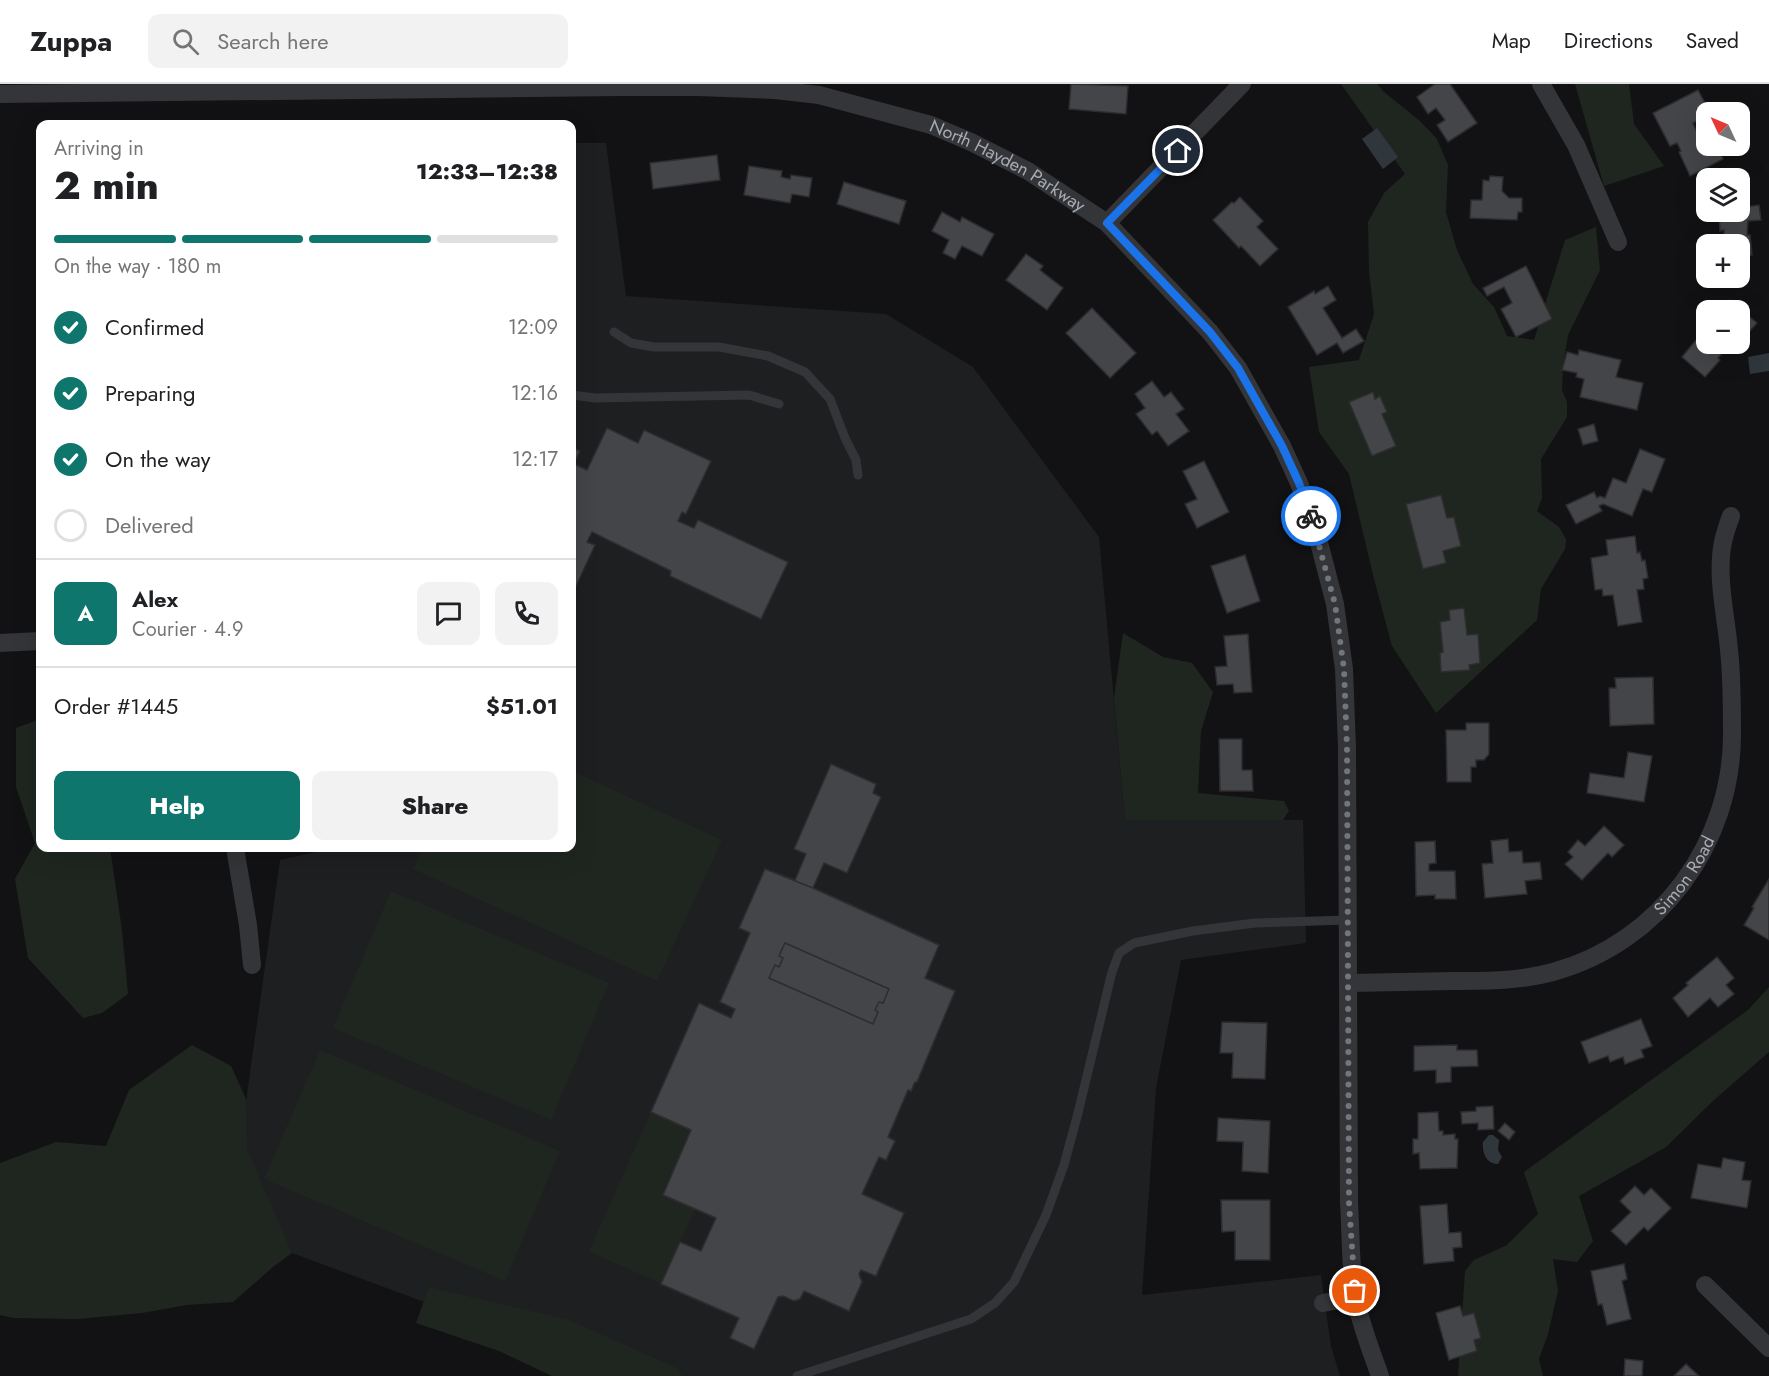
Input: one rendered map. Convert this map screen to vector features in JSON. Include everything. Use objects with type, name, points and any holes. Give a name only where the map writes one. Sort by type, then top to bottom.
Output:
[{"type":"street","points":[[1107,223],[1242,84]]},
{"type":"street","points":[[1541,84],[1576,145],[1618,243]]},
{"type":"street","name":"North Hayden Parkway","points":[[0,94],[622,87],[775,90],[819,95],[931,125],[971,142],[1028,171],[1107,223],[1210,332],[1238,368],[1282,446],[1299,483],[1317,531],[1335,604],[1344,669],[1347,758],[1349,1203],[1355,1297],[1380,1376]]},
{"type":"street","name":"Simon Road","points":[[1349,983],[1506,980],[1553,972],[1599,955],[1632,936],[1670,901],[1703,852],[1718,819],[1730,768],[1732,734],[1730,652],[1720,567],[1723,542],[1731,516]]},
{"type":"street","points":[[0,643],[36,641]]},
{"type":"street","points":[[236,852],[252,965]]},
{"type":"street","points":[[1705,1285],[1769,1348]]},
{"type":"street","points":[[1323,1303],[1355,1297]]},
{"type":"lane","points":[[614,332],[632,343],[654,347],[719,347],[768,356],[805,372],[830,399],[856,460],[858,475]]},
{"type":"lane","points":[[576,396],[595,399],[749,395],[778,404]]},
{"type":"lane","points":[[798,1376],[971,1319],[995,1303],[1014,1282],[1046,1215],[1064,1165],[1112,972],[1119,953],[1134,943],[1193,931],[1256,923],[1347,920]]},
{"type":"shaded area","points":[[1341,84],[1377,84],[1437,139],[1448,165],[1446,212],[1457,250],[1473,284],[1494,307],[1507,336],[1534,340],[1565,240],[1596,227],[1600,270],[1568,335],[1563,366],[1562,390],[1567,402],[1567,417],[1541,459],[1542,498],[1537,511],[1559,527],[1566,539],[1565,549],[1541,589],[1537,620],[1436,713],[1392,646],[1349,474],[1319,432],[1309,367],[1359,360],[1374,314],[1369,271],[1368,222],[1384,193],[1405,174]]},
{"type":"shaded area","points":[[1575,84],[1629,84],[1634,124],[1664,166],[1604,186]]},
{"type":"shaded area","points":[[1377,128],[1398,157],[1383,169],[1362,139]]},
{"type":"shaded area","points":[[576,143],[606,143],[626,296],[886,314],[973,367],[1099,537],[1125,820],[1303,820],[1306,943],[1181,960],[1156,1088],[1142,1295],[1321,1275],[1331,1346],[1340,1376],[624,1376],[292,1253],[239,1151],[280,860],[315,852],[576,852]]},
{"type":"shaded area","points":[[1769,353],[1769,371],[1750,374],[1748,357]]},
{"type":"shaded area","points":[[1123,633],[1163,657],[1192,663],[1213,692],[1201,731],[1198,793],[1284,801],[1289,811],[1283,820],[1125,820],[1114,698]]},
{"type":"shaded area","points":[[36,720],[36,852],[111,852],[122,930],[128,994],[102,1013],[83,1018],[28,958],[15,879],[35,843],[16,787],[16,728]]},
{"type":"shaded area","points":[[576,773],[722,840],[657,981],[413,869],[420,852],[576,852]]},
{"type":"shaded area","points":[[391,891],[609,983],[551,1120],[333,1028]]},
{"type":"shaded area","points":[[1769,987],[1769,1052],[1714,1100],[1666,1147],[1579,1196],[1593,1241],[1577,1262],[1553,1259],[1558,1291],[1548,1334],[1539,1359],[1543,1376],[1458,1376],[1465,1271],[1474,1260],[1507,1245],[1538,1214],[1524,1172],[1748,1010]]},
{"type":"shaded area","points":[[192,1045],[231,1066],[246,1099],[247,1149],[292,1253],[233,1302],[187,1305],[142,1313],[78,1319],[14,1318],[0,1315],[0,1163],[56,1142],[106,1146],[129,1090]]},
{"type":"shaded area","points":[[320,1050],[560,1151],[505,1281],[264,1179]]},
{"type":"shaded area","points":[[651,1112],[691,1130],[663,1194],[695,1209],[661,1284],[589,1251]]},
{"type":"shaded area","points":[[1489,1135],[1499,1140],[1498,1150],[1502,1157],[1498,1164],[1490,1162],[1483,1150],[1483,1142]]},
{"type":"shaded area","points":[[429,1287],[569,1320],[675,1367],[683,1376],[552,1376],[499,1351],[416,1323]]},
{"type":"building","points":[[1071,84],[1128,86],[1126,114],[1069,109]]},
{"type":"building","points":[[1435,84],[1450,84],[1477,123],[1448,142],[1437,125],[1445,120],[1436,108],[1428,114],[1417,97]]},
{"type":"building","points":[[1698,90],[1704,102],[1696,102],[1696,122],[1693,123],[1696,130],[1696,156],[1722,156],[1723,159],[1706,168],[1696,168],[1696,173],[1690,176],[1677,143],[1670,146],[1653,113]]},
{"type":"building","points":[[717,155],[720,180],[653,189],[650,163]]},
{"type":"building","points":[[749,166],[782,171],[781,177],[790,179],[791,175],[812,178],[809,197],[792,194],[790,203],[744,195]]},
{"type":"building","points":[[1490,176],[1503,177],[1502,191],[1509,198],[1522,198],[1522,212],[1518,212],[1517,220],[1470,218],[1471,200],[1482,200],[1483,180],[1489,181]]},
{"type":"building","points":[[844,182],[906,201],[899,224],[837,204]]},
{"type":"building","points":[[1240,197],[1263,221],[1257,227],[1278,249],[1260,266],[1241,246],[1239,248],[1213,220]]},
{"type":"building","points":[[1759,205],[1761,220],[1750,221],[1750,206]]},
{"type":"building","points":[[942,212],[960,222],[962,217],[994,234],[982,256],[962,246],[955,259],[943,253],[949,240],[932,231]]},
{"type":"building","points":[[1720,222],[1748,222],[1747,234],[1724,234],[1724,230],[1720,231]]},
{"type":"building","points":[[1026,254],[1043,266],[1040,270],[1063,288],[1047,310],[1006,280]]},
{"type":"building","points":[[1526,266],[1552,319],[1516,337],[1501,309],[1512,303],[1504,287],[1487,296],[1483,288]]},
{"type":"building","points":[[1328,286],[1336,300],[1323,308],[1342,338],[1356,329],[1364,341],[1343,353],[1337,343],[1317,355],[1288,307],[1314,291],[1315,294]]},
{"type":"building","points":[[1092,308],[1136,353],[1110,378],[1066,333]]},
{"type":"building","points":[[1750,317],[1757,323],[1750,331]]},
{"type":"building","points":[[1696,340],[1696,354],[1721,354],[1718,358],[1720,360],[1705,377],[1682,357]]},
{"type":"building","points":[[1579,350],[1621,360],[1616,377],[1643,383],[1637,410],[1580,397],[1584,379],[1576,377],[1577,373],[1562,370],[1567,352],[1578,355]]},
{"type":"building","points":[[1152,381],[1164,397],[1171,392],[1184,409],[1176,414],[1189,431],[1168,446],[1157,431],[1152,435],[1136,414],[1145,408],[1135,394]]},
{"type":"building","points":[[1373,392],[1375,399],[1380,396],[1387,412],[1382,414],[1396,446],[1372,456],[1349,402]]},
{"type":"building","points":[[1594,424],[1598,441],[1583,445],[1578,429]]},
{"type":"building","points":[[607,428],[638,443],[644,430],[711,461],[686,514],[682,512],[678,521],[694,528],[698,520],[788,562],[761,619],[670,576],[671,571],[592,532],[587,542],[595,545],[576,586],[576,465],[587,470]]},
{"type":"building","points":[[1640,449],[1665,459],[1652,492],[1643,489],[1632,516],[1603,504],[1599,506],[1602,511],[1576,524],[1566,505],[1594,492],[1597,498],[1600,496],[1605,498],[1613,478],[1626,483]]},
{"type":"building","points":[[1204,461],[1229,512],[1197,528],[1185,504],[1197,499],[1183,471]]},
{"type":"building","points":[[1441,495],[1447,518],[1454,517],[1461,546],[1443,551],[1446,563],[1423,569],[1406,504]]},
{"type":"building","points":[[1635,536],[1637,553],[1640,552],[1642,561],[1645,560],[1648,578],[1643,579],[1644,589],[1637,590],[1642,622],[1618,626],[1613,595],[1603,596],[1602,589],[1595,590],[1591,558],[1608,555],[1606,540]]},
{"type":"building","points":[[1245,555],[1260,601],[1227,613],[1211,566]]},
{"type":"building","points":[[1464,608],[1467,635],[1478,634],[1480,663],[1469,665],[1470,670],[1441,672],[1440,653],[1443,652],[1440,622],[1450,620],[1449,610]]},
{"type":"building","points":[[1248,634],[1252,692],[1234,693],[1233,684],[1217,685],[1215,667],[1227,666],[1224,636]]},
{"type":"building","points":[[1653,677],[1654,724],[1610,726],[1609,688],[1616,688],[1615,678]]},
{"type":"building","points":[[1466,723],[1489,723],[1489,754],[1484,760],[1476,760],[1476,767],[1471,767],[1471,782],[1447,782],[1446,730],[1466,730]]},
{"type":"building","points":[[1219,739],[1242,739],[1242,770],[1252,770],[1253,791],[1220,791]]},
{"type":"building","points":[[1628,752],[1652,756],[1644,802],[1587,793],[1590,773],[1624,778]]},
{"type":"building","points":[[831,764],[876,784],[873,793],[881,797],[847,873],[824,863],[813,888],[939,945],[925,978],[955,991],[917,1082],[911,1091],[908,1090],[888,1137],[895,1141],[886,1160],[879,1157],[862,1194],[904,1213],[876,1276],[861,1270],[859,1274],[862,1282],[849,1311],[804,1291],[800,1299],[794,1301],[783,1296],[778,1297],[754,1349],[730,1338],[739,1318],[661,1284],[680,1242],[701,1251],[716,1218],[663,1195],[691,1130],[651,1112],[699,1003],[731,1018],[735,1009],[720,1002],[750,933],[739,928],[765,869],[795,880],[806,854],[794,849]]},
{"type":"building","points":[[1604,826],[1624,845],[1612,857],[1608,853],[1582,880],[1565,864],[1573,857],[1568,852],[1578,840],[1585,846]]},
{"type":"building","points":[[1508,839],[1509,852],[1522,851],[1523,863],[1540,862],[1542,879],[1525,881],[1527,894],[1485,898],[1482,864],[1493,863],[1491,841]]},
{"type":"building","points":[[1435,841],[1436,863],[1429,864],[1429,871],[1455,871],[1456,899],[1435,899],[1435,895],[1416,896],[1415,842]]},
{"type":"building","points":[[765,869],[813,888],[939,945],[925,978],[955,991],[917,1082],[911,1091],[908,1090],[888,1137],[895,1141],[886,1160],[879,1157],[862,1194],[904,1213],[876,1276],[861,1270],[859,1274],[862,1282],[849,1311],[804,1291],[800,1299],[794,1301],[783,1296],[778,1297],[754,1349],[730,1338],[739,1318],[661,1284],[680,1242],[701,1251],[716,1218],[663,1195],[691,1130],[651,1112],[699,1003],[731,1018],[735,1009],[720,1002],[750,933],[739,928]],"holes":[[[785,943],[889,989],[883,1003],[879,1002],[875,1010],[878,1012],[873,1024],[769,978],[775,965],[779,967],[783,958],[779,956]]]},
{"type":"building","points":[[1769,879],[1769,940],[1744,925]]},
{"type":"building","points":[[1717,957],[1734,978],[1726,985],[1734,994],[1718,1007],[1710,998],[1688,1017],[1673,998],[1688,985],[1686,983]]},
{"type":"building","points":[[1641,1019],[1652,1046],[1641,1050],[1644,1057],[1625,1064],[1623,1057],[1610,1062],[1608,1056],[1589,1063],[1581,1042]]},
{"type":"building","points":[[1222,1022],[1267,1023],[1265,1079],[1232,1078],[1233,1053],[1220,1053]]},
{"type":"building","points":[[1457,1045],[1457,1050],[1477,1050],[1478,1066],[1451,1067],[1451,1082],[1436,1083],[1436,1070],[1414,1071],[1414,1046]]},
{"type":"building","points":[[1493,1106],[1494,1129],[1478,1130],[1478,1123],[1462,1124],[1461,1112],[1476,1111],[1476,1107]]},
{"type":"building","points":[[1438,1112],[1439,1131],[1443,1131],[1443,1135],[1455,1134],[1455,1139],[1458,1139],[1457,1168],[1420,1169],[1419,1153],[1413,1154],[1413,1139],[1418,1139],[1418,1113]]},
{"type":"building","points":[[1218,1118],[1270,1121],[1268,1173],[1242,1171],[1243,1142],[1217,1141]]},
{"type":"building","points":[[1505,1123],[1515,1132],[1509,1140],[1498,1131]]},
{"type":"building","points":[[1723,1158],[1745,1162],[1742,1180],[1751,1181],[1747,1208],[1691,1198],[1698,1164],[1721,1168]]},
{"type":"building","points":[[1635,1186],[1644,1195],[1651,1188],[1671,1208],[1648,1231],[1644,1227],[1626,1245],[1611,1231],[1631,1212],[1620,1201]]},
{"type":"building","points":[[1221,1200],[1270,1200],[1270,1260],[1235,1260],[1235,1231],[1222,1232]]},
{"type":"building","points":[[1447,1204],[1449,1233],[1461,1232],[1462,1247],[1453,1248],[1454,1261],[1424,1264],[1420,1206]]},
{"type":"building","points":[[1624,1264],[1627,1279],[1622,1281],[1631,1319],[1607,1325],[1602,1304],[1598,1305],[1591,1271]]},
{"type":"building","points":[[1460,1306],[1463,1316],[1474,1313],[1481,1338],[1474,1340],[1477,1351],[1449,1360],[1436,1313]]},
{"type":"building","points":[[1625,1359],[1643,1361],[1642,1376],[1624,1376]]},
{"type":"building","points":[[1686,1364],[1699,1376],[1674,1376]]},
{"type":"way so far","points":[[1311,516],[1317,531],[1335,604],[1344,669],[1347,748],[1349,1203],[1355,1291]]},
{"type":"route","points":[[1178,151],[1107,223],[1210,332],[1238,368],[1282,446],[1311,516]]}]
